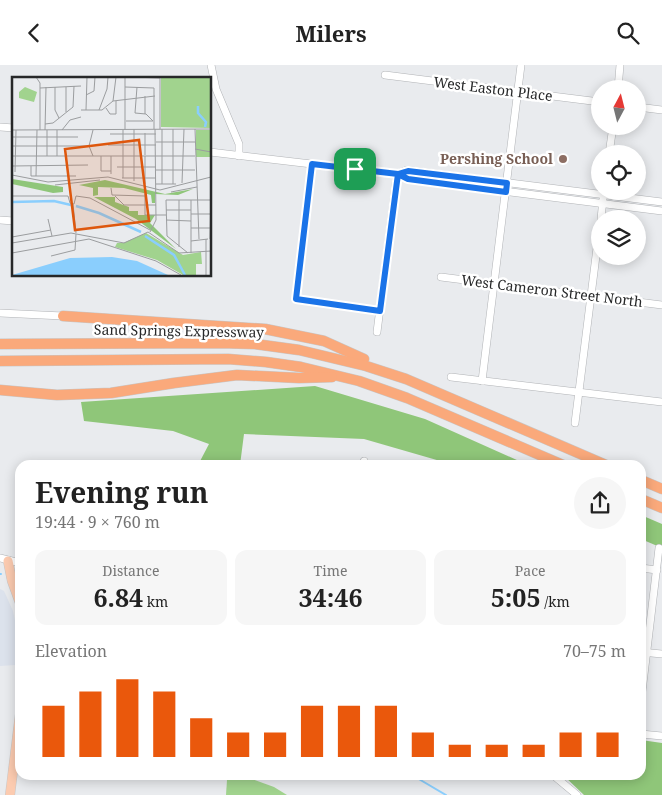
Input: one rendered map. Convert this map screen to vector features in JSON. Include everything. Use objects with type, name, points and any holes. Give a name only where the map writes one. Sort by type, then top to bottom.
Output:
[{"type":"highway","points":[[68,316],[240,327],[285,333],[324,341],[406,379]]},
{"type":"highway","name":"Sand Springs Expressway","points":[[0,344],[221,343],[280,347],[347,360],[406,379],[594,460]]},
{"type":"highway","name":"Sand Springs Expressway","points":[[0,361],[248,360],[301,367],[345,377],[407,398],[551,460]]},
{"type":"highway","points":[[0,390],[57,395],[111,393],[230,376],[345,377]]},
{"type":"highway","points":[[646,482],[662,489]]},
{"type":"highway","points":[[646,501],[662,508]]},
{"type":"main road","points":[[4,560],[15,589]]},
{"type":"main road","points":[[10,795],[15,754]]},
{"type":"street","points":[[211,65],[216,89],[239,144],[239,156]]},
{"type":"street","points":[[482,381],[522,65]]},
{"type":"street","points":[[619,80],[620,65]]},
{"type":"street","name":"West Easton Place","points":[[385,75],[591,101]]},
{"type":"street","points":[[646,108],[662,110]]},
{"type":"street","points":[[211,152],[398,174],[408,179],[662,211]]},
{"type":"street","points":[[312,164],[296,299],[380,311]]},
{"type":"street","points":[[398,174],[408,171],[591,192]]},
{"type":"street","points":[[378,332],[398,174]]},
{"type":"street","points":[[602,210],[603,200]]},
{"type":"street","points":[[646,200],[662,202]]},
{"type":"street","points":[[576,423],[595,265]]},
{"type":"street","name":"West Cameron Street North","points":[[441,277],[662,305]]},
{"type":"street","points":[[0,313],[68,316]]},
{"type":"street","points":[[451,377],[662,402]]},
{"type":"street","points":[[646,639],[659,548]]},
{"type":"street","points":[[646,569],[657,570]]},
{"type":"street","points":[[646,652],[662,654]]},
{"type":"street","points":[[646,734],[662,736]]},
{"type":"street","points":[[558,780],[577,795]]},
{"type":"shaded area","points":[[0,589],[4,591],[15,620],[15,665],[0,666]]},
{"type":"green space","points":[[315,386],[425,419],[517,460],[437,460],[364,439],[244,434],[241,460],[201,460],[209,444],[173,431],[84,421],[81,402]]},
{"type":"green space","points":[[646,517],[662,524],[662,548],[646,541]]},
{"type":"green space","points":[[646,741],[662,743],[662,795],[584,795],[568,780],[646,780]]},
{"type":"green space","points":[[227,780],[255,780],[274,787],[287,795],[226,795]]},
{"type":"waterway","points":[[420,780],[446,795]]},
{"type":"place","name":"Pershing School","points":[[563,159]]},
{"type":"route","points":[[355,169],[312,164],[296,299],[380,311],[398,174],[408,179],[506,192],[507,183],[408,171],[398,174],[355,169]]}]
